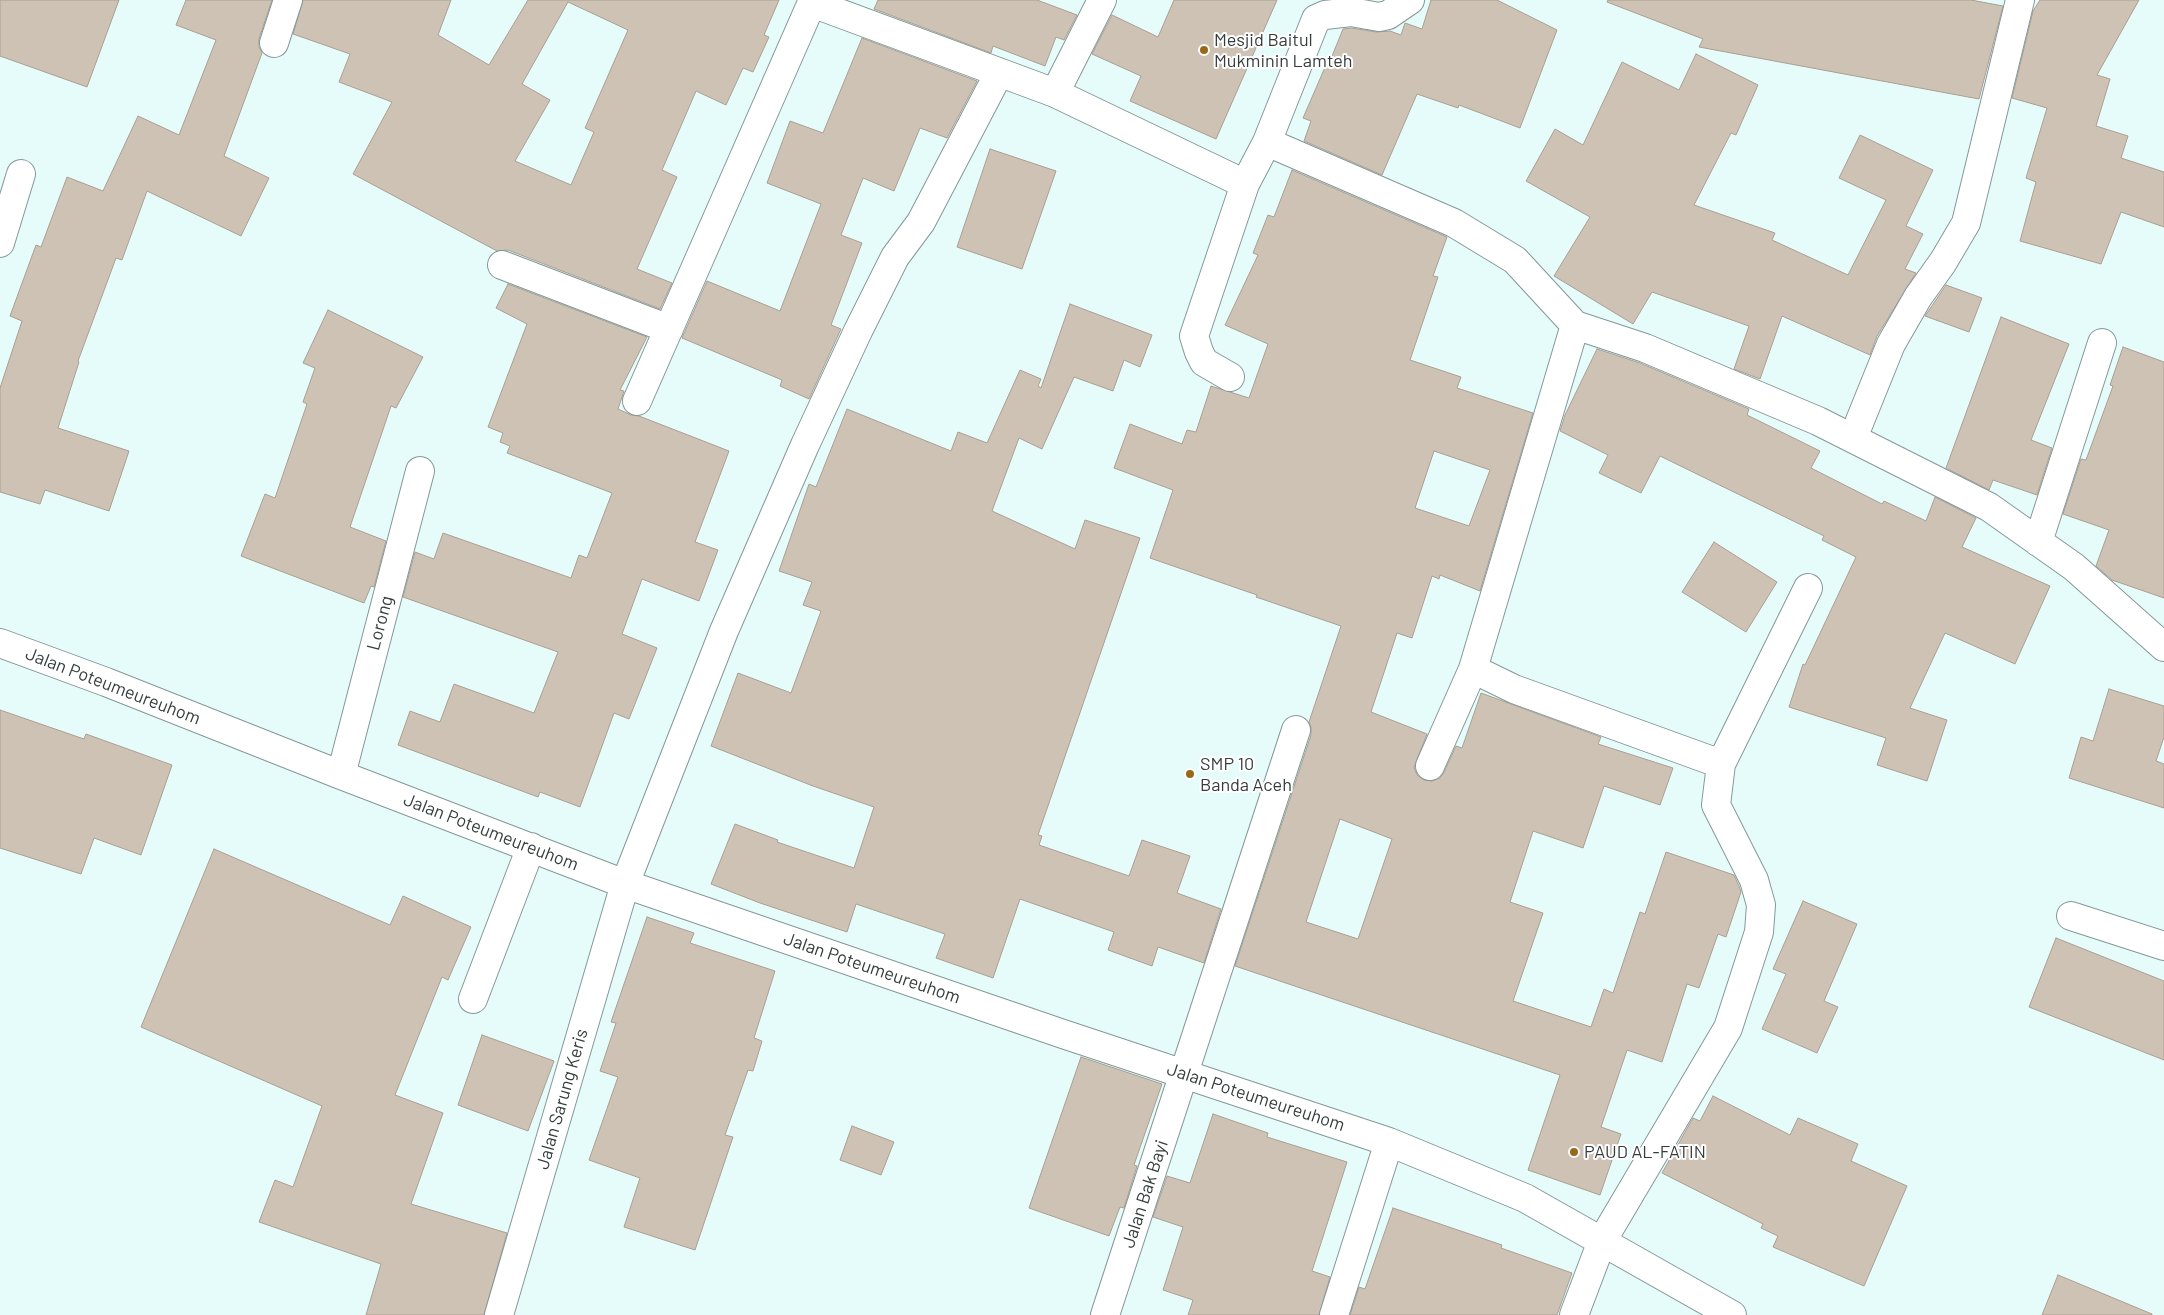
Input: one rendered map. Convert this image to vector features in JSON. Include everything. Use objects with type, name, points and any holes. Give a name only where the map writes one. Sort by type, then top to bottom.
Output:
[{"type":"street","points":[[274,43],[288,0]]},
{"type":"street","points":[[1055,93],[1102,0]]},
{"type":"street","points":[[1230,377],[1204,362],[1194,336],[1245,184],[1267,142],[1316,19],[1325,15],[1351,12],[1379,18],[1388,15],[1410,0]]},
{"type":"street","points":[[1853,438],[1891,344],[1918,297],[1943,262],[1966,223],[2020,0]]},
{"type":"street","points":[[637,401],[813,2],[1055,93],[1245,184]]},
{"type":"street","name":"Jalan Sarung Keris","points":[[499,1315],[626,884],[724,631],[805,445],[895,257],[921,222],[999,72]]},
{"type":"street","points":[[1267,142],[1454,223],[1515,260],[1575,325],[1645,348],[1818,421],[1989,507],[2074,567],[2164,647]]},
{"type":"street","points":[[0,243],[21,174]]},
{"type":"street","points":[[502,265],[669,329]]},
{"type":"street","points":[[1430,766],[1473,669],[1575,325]]},
{"type":"street","points":[[2038,542],[2102,343]]},
{"type":"street","name":"Lorong","points":[[341,775],[420,471]]},
{"type":"street","points":[[1574,1315],[1602,1241],[1728,1028],[1759,932],[1761,906],[1754,880],[1716,805],[1721,764],[1808,588]]},
{"type":"street","name":"Jalan Poteumeureuhom","points":[[0,643],[116,686],[341,775],[626,884],[1063,1034],[1389,1142],[1525,1198],[1732,1315]]},
{"type":"street","points":[[1473,669],[1514,689],[1721,764]]},
{"type":"street","name":"Jalan Bak Bayi","points":[[1105,1315],[1296,730]]},
{"type":"street","points":[[473,999],[530,847]]},
{"type":"street","points":[[2071,916],[2164,946]]},
{"type":"street","points":[[1334,1315],[1389,1142]]},
{"type":"building","points":[[0,0],[119,0],[87,87],[0,56]]},
{"type":"building","points":[[186,0],[272,0],[259,39],[259,47],[262,53],[224,156],[269,178],[241,236],[147,191],[122,260],[116,258],[78,361],[58,428],[129,451],[109,511],[45,490],[40,504],[0,492],[0,388],[22,321],[10,316],[36,245],[41,247],[67,177],[103,191],[138,116],[179,135],[216,40],[176,25]]},
{"type":"building","points":[[303,0],[451,0],[438,35],[489,65],[528,0],[779,0],[764,35],[769,37],[753,72],[743,68],[726,105],[696,91],[662,170],[677,177],[637,269],[672,283],[660,309],[508,250],[497,251],[353,174],[392,102],[339,82],[350,54],[293,34]],"holes":[[[568,2],[628,30],[585,128],[594,132],[571,185],[515,161],[550,100],[522,84]]]},
{"type":"building","points":[[878,0],[1037,0],[1077,15],[1064,40],[1056,37],[1045,66],[993,46],[991,53],[874,9]]},
{"type":"building","name":"Mesjid Baitul Mukminin Lamteh","points":[[1174,0],[1277,0],[1216,139],[1130,101],[1141,76],[1092,54],[1112,15],[1158,37]]},
{"type":"building","points":[[1431,0],[1497,0],[1557,30],[1520,128],[1459,105],[1458,108],[1417,94],[1382,175],[1304,141],[1311,121],[1303,118],[1343,29],[1351,28],[1377,32],[1390,31],[1401,35],[1405,23],[1422,29]]},
{"type":"building","points":[[1608,0],[1971,0],[2003,6],[1979,99],[1699,47],[1703,39],[1607,2]]},
{"type":"building","points":[[2040,0],[2139,0],[2097,75],[2110,79],[2096,126],[2128,136],[2121,158],[2164,172],[2164,227],[2121,212],[2101,264],[2020,241],[2036,182],[2026,178],[2047,108],[2012,98],[2033,11]]},
{"type":"building","points":[[862,38],[977,81],[947,138],[920,128],[894,191],[863,178],[841,235],[862,243],[831,325],[841,329],[809,399],[780,386],[782,380],[682,338],[707,281],[780,311],[821,204],[767,183],[790,121],[823,133]]},
{"type":"building","points":[[1696,54],[1758,85],[1736,135],[1731,133],[1694,205],[1775,233],[1772,240],[1848,275],[1886,200],[1839,178],[1860,135],[1933,170],[1906,226],[1923,234],[1905,269],[1916,273],[1877,336],[1870,355],[1782,316],[1760,379],[1734,369],[1749,326],[1652,292],[1633,324],[1554,276],[1590,217],[1526,181],[1555,129],[1583,145],[1622,62],[1679,90]]},
{"type":"building","points":[[990,149],[1056,171],[1022,269],[957,247]]},
{"type":"building","points":[[1292,170],[1447,237],[1433,276],[1438,277],[1410,360],[1461,377],[1457,388],[1533,413],[1480,591],[1440,575],[1439,579],[1432,576],[1412,638],[1397,633],[1371,712],[1427,734],[1414,767],[1417,775],[1424,780],[1432,781],[1440,778],[1456,746],[1462,748],[1481,693],[1601,737],[1598,744],[1673,768],[1660,805],[1604,786],[1583,848],[1533,831],[1510,902],[1543,913],[1513,1001],[1591,1027],[1604,989],[1613,993],[1640,912],[1645,914],[1666,852],[1734,875],[1741,892],[1726,937],[1718,934],[1699,988],[1687,984],[1662,1062],[1627,1050],[1601,1127],[1621,1134],[1600,1195],[1528,1170],[1560,1075],[1235,966],[1311,735],[1309,722],[1341,626],[1150,558],[1173,490],[1114,468],[1130,424],[1182,444],[1187,430],[1196,432],[1211,386],[1249,398],[1268,344],[1225,325],[1258,255],[1253,253],[1268,215],[1274,217]],"holes":[[[1434,451],[1490,470],[1469,526],[1415,508]],[[1340,819],[1392,839],[1358,939],[1306,922]]]},
{"type":"building","points":[[508,284],[647,337],[620,390],[624,391],[618,409],[729,451],[695,542],[718,550],[699,601],[642,579],[622,634],[657,648],[629,719],[614,713],[580,807],[540,792],[538,797],[398,745],[410,711],[440,722],[454,684],[534,713],[558,652],[403,597],[415,552],[434,559],[443,533],[571,578],[579,555],[587,558],[612,493],[507,453],[510,446],[500,442],[503,433],[488,427],[527,324],[496,308]]},
{"type":"building","points":[[1946,285],[1982,298],[1969,332],[1925,316]]},
{"type":"building","points":[[1070,304],[1152,335],[1140,367],[1124,360],[1113,391],[1074,377],[1042,449],[1019,438],[992,511],[1075,549],[1085,520],[1140,538],[1038,835],[1042,836],[1039,845],[1129,876],[1142,840],[1190,856],[1177,893],[1221,909],[1204,963],[1158,947],[1152,966],[1108,950],[1114,932],[1020,899],[993,978],[936,958],[945,934],[856,904],[847,932],[760,903],[711,884],[735,824],[778,840],[777,842],[854,868],[874,807],[813,786],[711,746],[738,673],[791,693],[821,611],[803,605],[812,582],[779,571],[809,484],[816,487],[847,409],[951,451],[958,432],[987,443],[1020,370],[1041,379],[1038,386],[1041,388]]},
{"type":"building","points":[[328,310],[423,357],[396,408],[391,406],[350,527],[386,541],[374,587],[371,586],[364,603],[241,556],[265,494],[275,498],[307,404],[303,402],[315,368],[303,363]]},
{"type":"building","points":[[2001,317],[2069,344],[2031,440],[2052,448],[2037,495],[1993,480],[1989,490],[1946,468]]},
{"type":"building","points":[[2123,347],[2164,362],[2164,598],[2112,580],[2096,566],[2109,530],[2063,514],[2081,459],[2086,460],[2113,386],[2110,385]]},
{"type":"building","points":[[1597,349],[1640,363],[1749,409],[1747,415],[1820,451],[1811,468],[1882,504],[1884,501],[1926,521],[1935,497],[1976,518],[1962,547],[2050,586],[2015,664],[1945,633],[1910,708],[1947,720],[1927,781],[1877,765],[1886,738],[1789,707],[1803,664],[1805,665],[1856,557],[1822,540],[1824,536],[1660,456],[1641,493],[1599,473],[1608,455],[1560,431],[1565,415]]},
{"type":"building","points":[[1714,542],[1777,582],[1746,632],[1682,592]]},
{"type":"building","points":[[2109,689],[2164,706],[2164,737],[2156,761],[2164,764],[2164,808],[2069,778],[2081,737],[2093,741]]},
{"type":"building","points":[[0,710],[84,739],[86,734],[172,765],[141,855],[94,838],[81,874],[0,848]]},
{"type":"building","points":[[214,849],[390,925],[403,896],[471,927],[448,980],[442,977],[395,1095],[443,1113],[411,1204],[507,1233],[484,1315],[366,1315],[381,1264],[259,1222],[275,1180],[293,1187],[322,1106],[141,1027]]},
{"type":"building","points":[[1803,901],[1857,924],[1824,1001],[1838,1007],[1817,1053],[1762,1029],[1786,974],[1773,969]]},
{"type":"building","points":[[647,917],[694,933],[690,943],[775,971],[754,1038],[762,1041],[753,1071],[748,1070],[725,1135],[733,1137],[695,1250],[624,1227],[640,1178],[589,1160],[618,1077],[600,1071],[616,1023],[611,1022]]},
{"type":"building","points":[[2056,938],[2164,981],[2164,1060],[2029,1007]]},
{"type":"building","points":[[482,1035],[554,1061],[528,1131],[458,1105]]},
{"type":"building","points":[[1081,1057],[1162,1084],[1134,1165],[1137,1166],[1124,1208],[1120,1207],[1109,1236],[1029,1208]]},
{"type":"building","points":[[1713,1096],[1790,1135],[1798,1118],[1858,1144],[1851,1161],[1907,1186],[1864,1286],[1773,1247],[1778,1236],[1761,1228],[1763,1224],[1662,1173],[1693,1118],[1700,1121]]},
{"type":"building","points":[[1213,1114],[1268,1133],[1267,1137],[1347,1162],[1312,1271],[1330,1277],[1319,1315],[1188,1315],[1193,1300],[1163,1290],[1183,1227],[1153,1217],[1167,1176],[1190,1183]]},
{"type":"building","points":[[852,1126],[894,1142],[881,1175],[840,1160]]},
{"type":"building","points":[[1393,1208],[1502,1245],[1501,1248],[1572,1273],[1557,1315],[1350,1315],[1359,1287],[1365,1289]]},
{"type":"building","points":[[2058,1275],[2152,1314],[2152,1315],[2042,1315]]},
{"type":"place","name":"Mesjid Baitul Mukminin Lamteh","points":[[1204,50]]},
{"type":"place","name":"SMP 10 Banda Aceh","points":[[1190,774]]},
{"type":"place","name":"PAUD AL-FATIN","points":[[1574,1152]]}]
